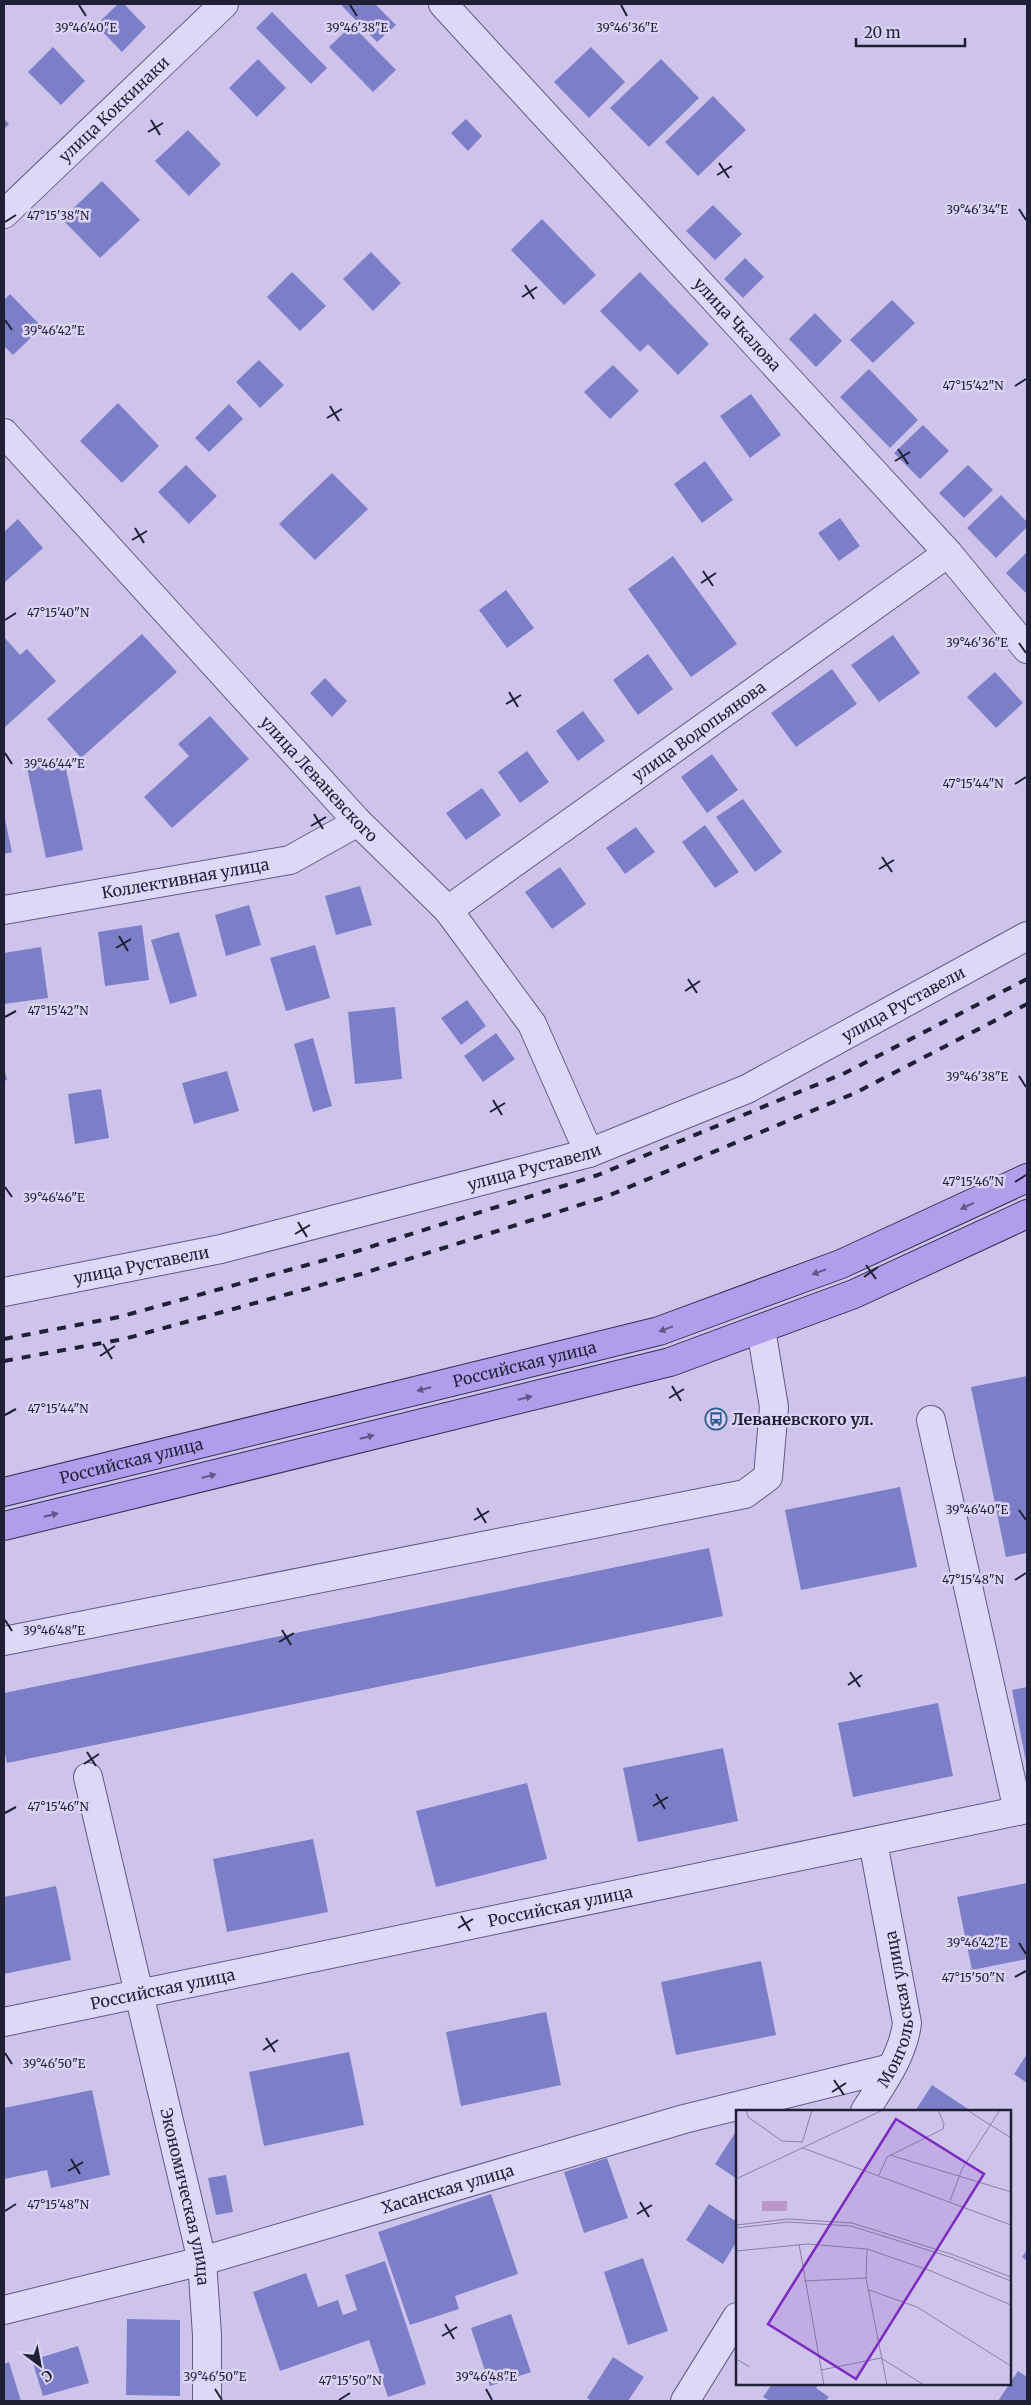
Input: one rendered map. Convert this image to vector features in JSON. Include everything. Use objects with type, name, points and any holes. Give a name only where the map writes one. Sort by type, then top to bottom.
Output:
[{"type":"main road","name":"Российская улица","points":[[4,1492],[659,1332],[842,1264],[1027,1178]]},
{"type":"main road","name":"Российская улица","points":[[4,1526],[670,1362],[854,1294],[1027,1214]]},
{"type":"street","name":"улица Коккинаки","points":[[4,214],[224,4]]},
{"type":"street","name":"улица Чкалова","points":[[443,4],[948,553],[1027,649]]},
{"type":"street","name":"улица Леваневского","points":[[4,434],[358,822],[448,910],[532,1024],[589,1153]]},
{"type":"street","name":"улица Водопьянова","points":[[448,910],[948,553]]},
{"type":"street","name":"Коллективная улица","points":[[4,910],[290,860],[358,822]]},
{"type":"street","name":"улица Руставели","points":[[4,1292],[221,1249],[589,1153],[747,1089],[1027,936]]},
{"type":"street","points":[[4,1641],[745,1494],[768,1477],[774,1407],[761,1328]]},
{"type":"street","points":[[931,1420],[1023,1810]]},
{"type":"street","name":"Экономическая улица","points":[[88,1777],[202,2261],[208,2335],[207,2401]]},
{"type":"street","name":"Российская улица","points":[[4,2022],[1023,1810]]},
{"type":"street","name":"Монгольская улица","points":[[865,2110],[891,2068],[905,2040],[907,2023],[873,1842]]},
{"type":"street","name":"Хасанская улица","points":[[4,2310],[202,2261],[684,2119],[891,2068]]},
{"type":"street","points":[[685,2401],[736,2319]]},
{"type":"building","points":[[118,4],[124,4],[146,27],[122,52],[96,25]]},
{"type":"building","points":[[344,4],[375,4],[396,25],[377,42],[342,6]]},
{"type":"building","points":[[272,12],[327,68],[311,84],[256,28]]},
{"type":"building","points":[[352,25],[396,70],[373,92],[329,47]]},
{"type":"building","points":[[53,47],[85,81],[61,105],[28,72]]},
{"type":"building","points":[[591,47],[625,82],[589,118],[554,82]]},
{"type":"building","points":[[258,59],[286,88],[257,117],[229,88]]},
{"type":"building","points":[[661,59],[699,98],[649,147],[610,108]]},
{"type":"building","points":[[713,96],[746,130],[698,176],[665,142]]},
{"type":"building","points":[[4,119],[9,124],[4,129]]},
{"type":"building","points":[[466,119],[482,136],[468,151],[451,133]]},
{"type":"building","points":[[188,130],[221,164],[189,196],[155,161]]},
{"type":"building","points":[[102,181],[140,220],[100,258],[62,219]]},
{"type":"building","points":[[713,205],[742,234],[715,260],[686,231]]},
{"type":"building","points":[[542,219],[596,275],[564,305],[511,250]]},
{"type":"building","points":[[371,252],[401,283],[373,311],[343,279]]},
{"type":"building","points":[[745,258],[764,277],[743,298],[724,279]]},
{"type":"building","points":[[292,272],[326,306],[300,331],[267,297]]},
{"type":"building","points":[[640,272],[709,344],[678,375],[648,344],[640,352],[600,311]]},
{"type":"building","points":[[10,294],[42,327],[13,355],[4,346],[4,300]]},
{"type":"building","points":[[892,300],[915,323],[873,363],[850,340]]},
{"type":"building","points":[[815,313],[842,341],[816,367],[789,339]]},
{"type":"building","points":[[259,360],[284,385],[260,408],[236,382]]},
{"type":"building","points":[[613,365],[639,391],[610,419],[584,392]]},
{"type":"building","points":[[869,369],[918,420],[890,448],[840,397]]},
{"type":"building","points":[[751,394],[781,435],[750,458],[720,416]]},
{"type":"building","points":[[118,403],[159,446],[122,483],[80,441]]},
{"type":"building","points":[[229,404],[243,419],[209,452],[195,438]]},
{"type":"building","points":[[923,425],[949,451],[920,479],[894,453]]},
{"type":"building","points":[[705,461],[733,500],[702,523],[674,484]]},
{"type":"building","points":[[186,465],[217,496],[189,524],[158,492]]},
{"type":"building","points":[[968,465],[993,490],[964,518],[939,493]]},
{"type":"building","points":[[332,473],[368,509],[315,560],[279,524]]},
{"type":"building","points":[[1001,495],[1027,522],[1027,527],[996,558],[967,528]]},
{"type":"building","points":[[840,518],[860,546],[839,561],[818,533]]},
{"type":"building","points":[[18,519],[43,548],[4,583],[4,532]]},
{"type":"building","points":[[1027,552],[1027,594],[1006,573]]},
{"type":"building","points":[[673,556],[737,644],[691,677],[628,589]]},
{"type":"building","points":[[506,590],[534,628],[507,648],[479,610]]},
{"type":"building","points":[[142,634],[177,672],[81,758],[47,719]]},
{"type":"building","points":[[893,635],[920,673],[879,702],[851,665]]},
{"type":"building","points":[[4,637],[20,655],[27,649],[56,681],[5,727]]},
{"type":"building","points":[[648,654],[673,689],[638,715],[613,680]]},
{"type":"building","points":[[832,669],[857,704],[796,747],[771,713]]},
{"type":"building","points":[[995,672],[1023,703],[996,728],[967,697]]},
{"type":"building","points":[[325,678],[347,701],[332,717],[310,693]]},
{"type":"building","points":[[583,711],[605,741],[578,761],[556,731]]},
{"type":"building","points":[[210,716],[249,759],[172,828],[144,797],[189,756],[178,744]]},
{"type":"building","points":[[527,751],[549,782],[520,803],[498,772]]},
{"type":"building","points":[[712,754],[738,790],[707,813],[681,777]]},
{"type":"building","points":[[64,759],[83,850],[46,858],[27,767]]},
{"type":"building","points":[[482,788],[501,815],[466,840],[446,813]]},
{"type":"building","points":[[743,799],[782,852],[755,872],[716,817]]},
{"type":"building","points":[[4,815],[12,852],[4,854]]},
{"type":"building","points":[[705,825],[739,872],[715,888],[682,842]]},
{"type":"building","points":[[636,827],[655,852],[625,874],[606,848]]},
{"type":"building","points":[[560,867],[586,904],[552,929],[525,892]]},
{"type":"building","points":[[360,886],[372,925],[336,935],[325,896]]},
{"type":"building","points":[[249,905],[261,945],[226,956],[215,915]]},
{"type":"building","points":[[142,925],[149,980],[105,986],[98,932]]},
{"type":"building","points":[[179,932],[197,996],[170,1004],[151,940]]},
{"type":"building","points":[[315,945],[330,998],[286,1011],[270,958]]},
{"type":"building","points":[[41,947],[48,998],[4,1004],[4,953]]},
{"type":"building","points":[[467,1000],[486,1026],[461,1045],[441,1018]]},
{"type":"building","points":[[395,1007],[402,1079],[355,1084],[348,1012]]},
{"type":"building","points":[[496,1033],[515,1059],[483,1082],[464,1056]]},
{"type":"building","points":[[313,1038],[332,1106],[313,1112],[294,1044]]},
{"type":"building","points":[[4,1068],[7,1080],[4,1081]]},
{"type":"building","points":[[227,1071],[239,1111],[194,1124],[182,1083]]},
{"type":"building","points":[[101,1089],[109,1138],[75,1144],[68,1094]]},
{"type":"building","points":[[1027,1376],[1027,1553],[1006,1557],[971,1387]]},
{"type":"building","points":[[900,1487],[917,1567],[801,1590],[785,1510]]},
{"type":"building","points":[[709,1548],[723,1616],[7,1763],[4,1749],[4,1693]]},
{"type":"building","points":[[1027,1687],[1027,1761],[1026,1762],[1012,1690]]},
{"type":"building","points":[[938,1703],[953,1776],[853,1797],[838,1723]]},
{"type":"building","points":[[723,1748],[738,1821],[638,1842],[623,1768]]},
{"type":"building","points":[[527,1783],[547,1859],[436,1887],[416,1811]]},
{"type":"building","points":[[313,1839],[328,1912],[227,1932],[213,1859]]},
{"type":"building","points":[[1027,1883],[1027,1959],[972,1970],[957,1897]]},
{"type":"building","points":[[56,1886],[71,1960],[4,1974],[4,1897]]},
{"type":"building","points":[[761,1961],[776,2035],[676,2055],[661,1982]]},
{"type":"building","points":[[546,2012],[561,2085],[461,2106],[446,2032]]},
{"type":"building","points":[[349,2052],[364,2125],[264,2146],[249,2072]]},
{"type":"building","points":[[1027,2054],[1027,2083],[1014,2074]]},
{"type":"building","points":[[932,2085],[970,2110],[916,2110]]},
{"type":"building","points":[[92,2090],[110,2175],[51,2188],[47,2170],[4,2179],[4,2108]]},
{"type":"building","points":[[736,2132],[736,2178],[715,2164]]},
{"type":"building","points":[[607,2158],[628,2218],[584,2233],[564,2172]]},
{"type":"building","points":[[226,2175],[233,2212],[216,2215],[208,2178]]},
{"type":"building","points":[[491,2194],[518,2274],[455,2296],[459,2309],[410,2325],[378,2232]]},
{"type":"building","points":[[709,2204],[736,2221],[736,2243],[723,2264],[686,2240]]},
{"type":"building","points":[[1027,2250],[1027,2261],[1022,2257]]},
{"type":"building","points":[[643,2258],[668,2331],[628,2345],[604,2272]]},
{"type":"building","points":[[385,2261],[426,2384],[388,2397],[369,2340],[280,2371],[253,2292],[306,2273],[318,2307],[338,2300],[343,2315],[357,2310],[345,2275]]},
{"type":"building","points":[[511,2314],[531,2372],[490,2386],[471,2328]]},
{"type":"building","points":[[127,2319],[180,2320],[180,2396],[126,2395]]},
{"type":"building","points":[[78,2346],[89,2383],[43,2396],[32,2360]]},
{"type":"building","points":[[613,2357],[644,2377],[628,2401],[592,2401],[587,2398]]},
{"type":"building","points":[[9,2362],[21,2401],[4,2401],[4,2364]]},
{"type":"building","points":[[1018,2371],[1027,2377],[1027,2401],[998,2401],[1009,2385],[1011,2385],[1011,2382]]},
{"type":"building","points":[[771,2385],[818,2385],[816,2388],[829,2397],[825,2401],[770,2401],[763,2397]]},
{"type":"railway","points":[[4,1339],[119,1317],[354,1252],[598,1175],[845,1073],[1027,979]]},
{"type":"railway","points":[[4,1361],[124,1339],[361,1274],[605,1197],[855,1093],[1027,1004]]},
{"type":"place","name":"Леваневского ул.","points":[[716,1419]]}]
